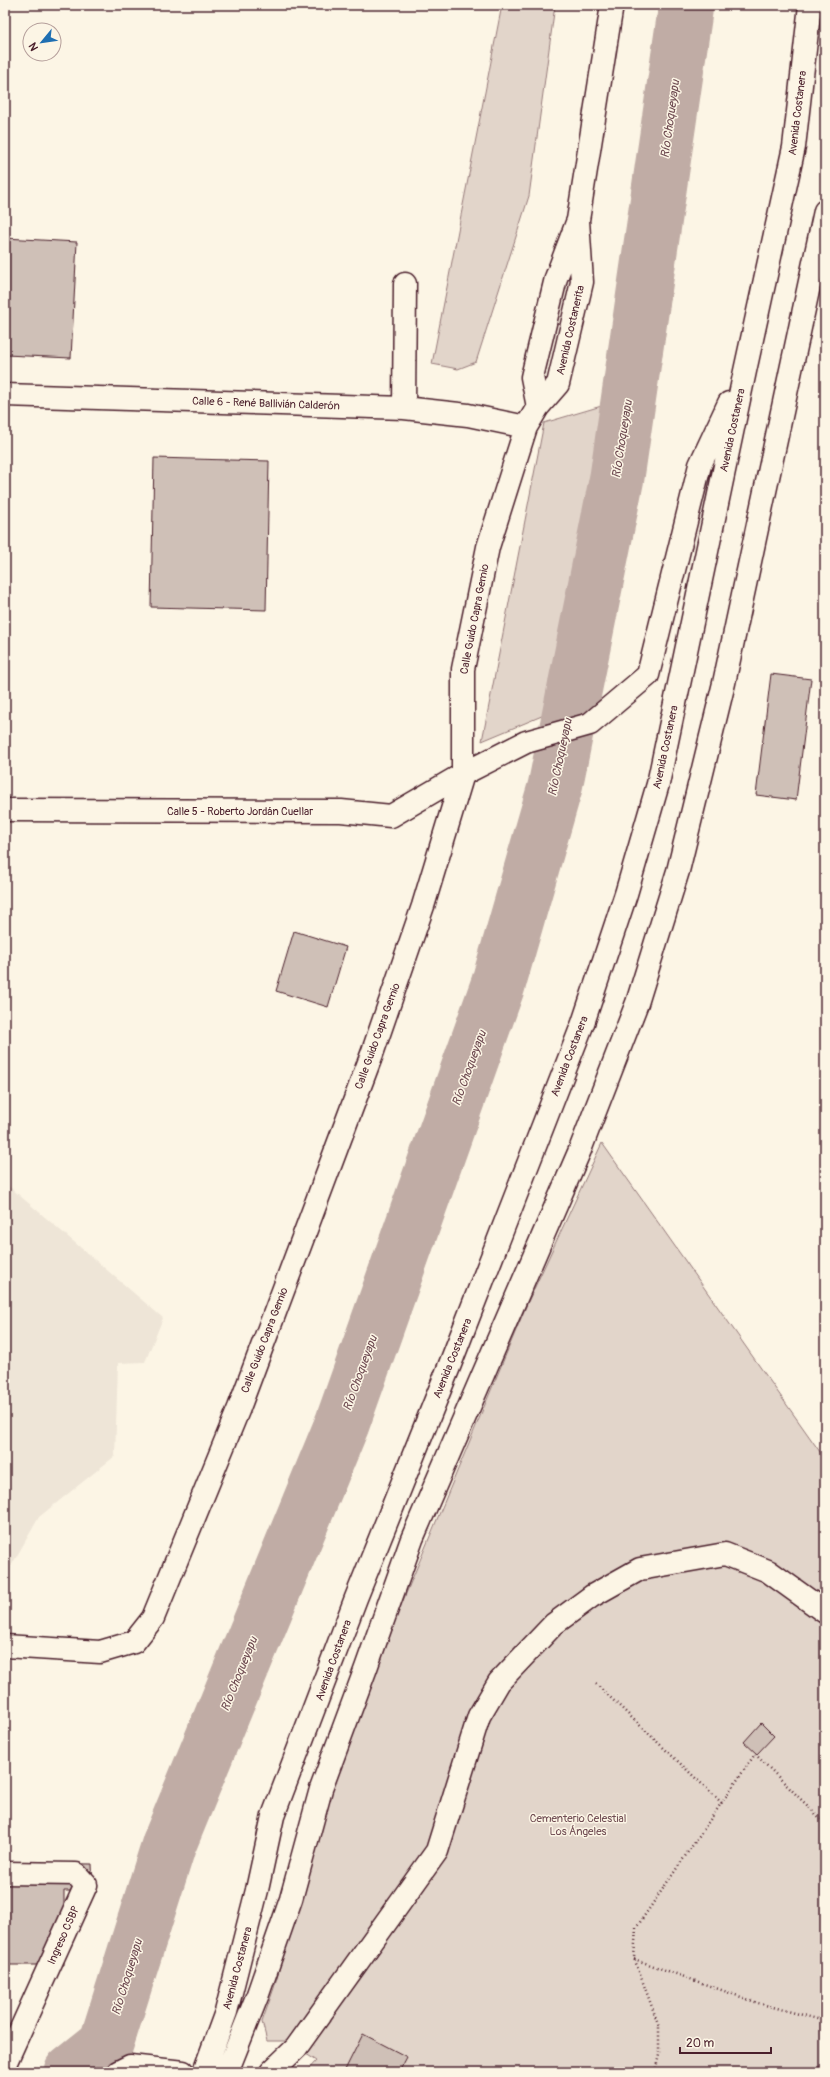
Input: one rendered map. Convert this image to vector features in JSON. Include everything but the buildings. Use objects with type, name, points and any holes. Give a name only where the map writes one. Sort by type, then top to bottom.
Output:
[{"type":"main road","name":"Calle Guido Capra Gemio","points":[[5,1646],[100,1652],[134,1642],[153,1618],[239,1408],[372,1054],[423,906],[463,774],[463,669],[488,548],[526,427],[538,407],[532,377],[556,278],[578,220],[612,5]]},
{"type":"main road","name":"Avenida Costanera","points":[[204,2072],[226,2012],[257,1890],[273,1816],[356,1598],[449,1367],[583,1023],[626,894],[658,784],[794,146],[810,5]]},
{"type":"main road","points":[[227,2072],[258,1994],[291,1899],[320,1789],[366,1668],[412,1539],[580,1150],[637,1003],[678,871],[724,683],[825,211]]},
{"type":"main road","points":[[404,408],[405,284]]},
{"type":"main road","name":"Calle 5 - Roberto Jordán Cuellar","points":[[5,810],[340,811],[391,816],[463,774],[526,742],[590,724],[648,675],[700,465],[745,371]]},
{"type":"main road","name":"Calle 6 - René Ballivián Calderón","points":[[5,395],[404,408],[468,415],[526,427]]},
{"type":"main road","points":[[271,2072],[296,2048],[437,1851],[479,1716],[499,1682],[554,1624],[592,1596],[640,1569],[725,1554],[768,1571],[825,1612]]},
{"type":"main road","name":"Ingreso CSBP","points":[[5,1874],[76,1874],[86,1885],[5,2064]]},
{"type":"main road","points":[[118,2072],[130,2066],[183,2072]]},
{"type":"path","points":[[596,1684],[722,1803]]},
{"type":"path","points":[[655,2072],[659,2055],[659,2026],[634,1958],[636,1928],[755,1754],[825,1823]]},
{"type":"path","points":[[634,1958],[758,2003],[825,2021]]},
{"type":"shaded area","points":[[5,1183],[163,1318],[145,1362],[118,1363],[115,1456],[39,1517],[5,1577]]},
{"type":"green space","points":[[502,5],[555,5],[529,196],[476,362],[458,369],[432,364]]},
{"type":"green space","points":[[615,402],[549,713],[482,741],[544,423]]},
{"type":"green space","name":"Cementerio Celestial Los Ángeles","points":[[602,1143],[825,1459],[825,2072],[306,2072],[316,2061],[285,2041],[267,2041],[262,2022],[274,1988],[339,1754],[527,1304]]},
{"type":"waterway","name":"Río Choqueyapu","points":[[71,2072],[106,2044],[169,1844],[342,1424],[498,985],[555,787],[617,477],[686,5]]}]
